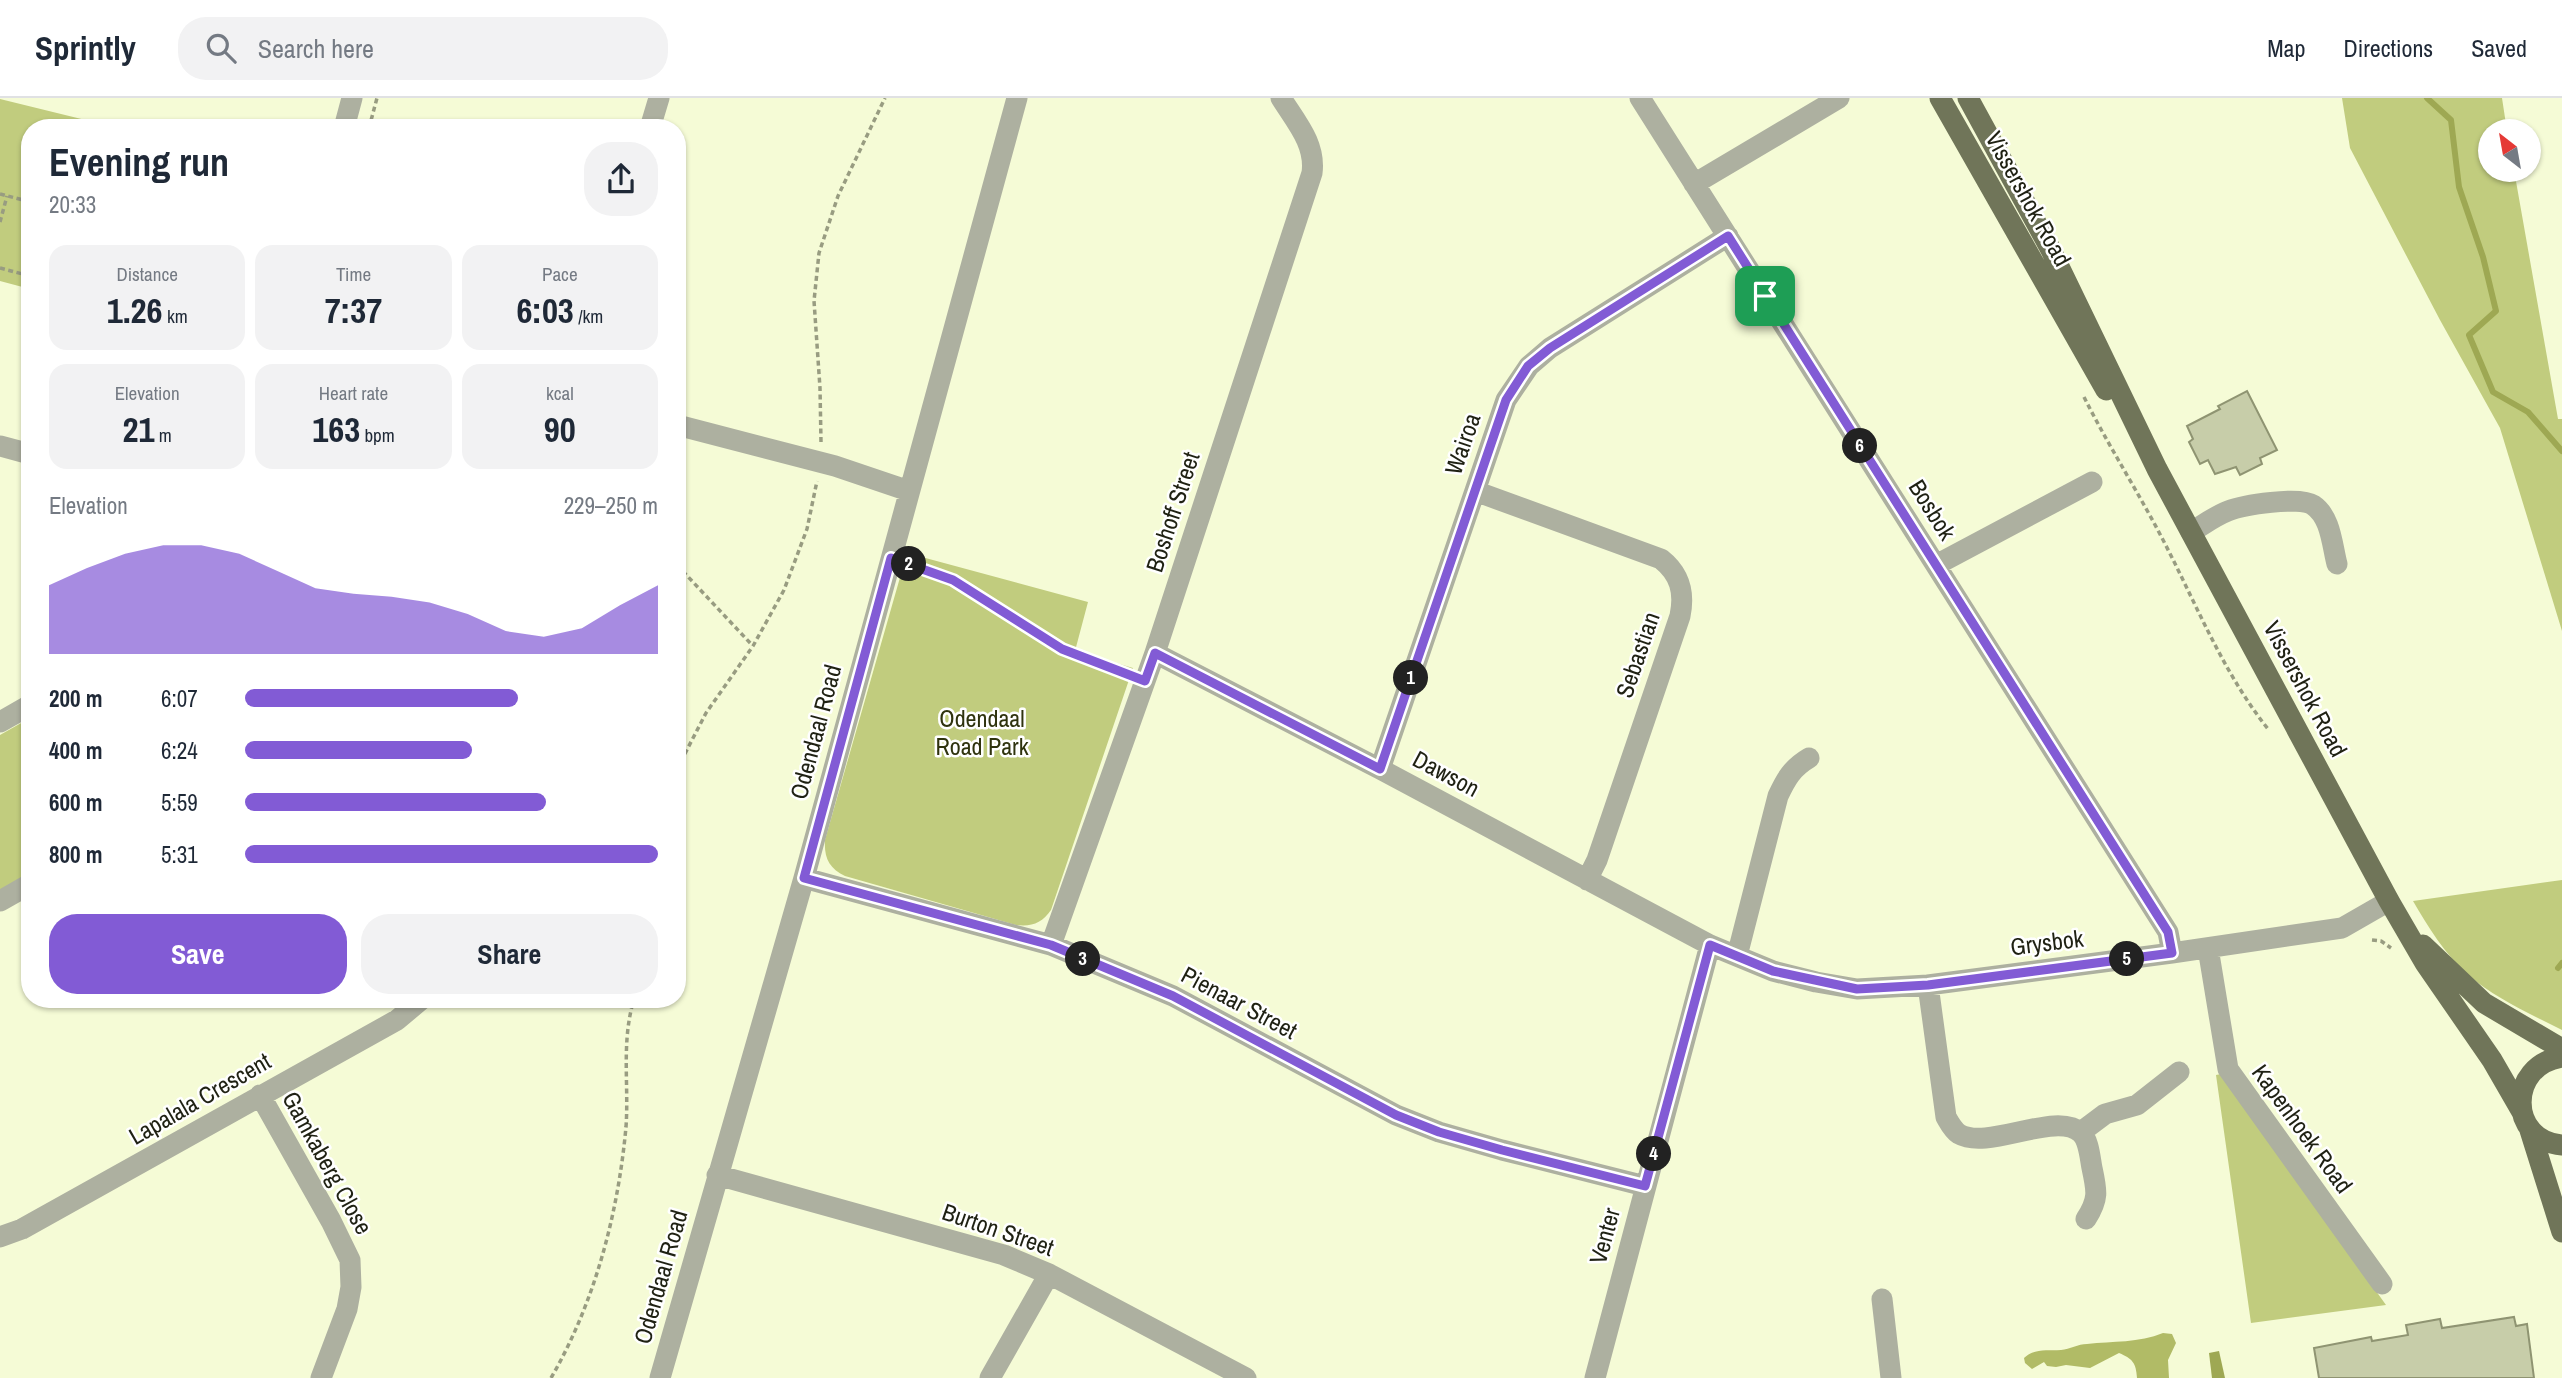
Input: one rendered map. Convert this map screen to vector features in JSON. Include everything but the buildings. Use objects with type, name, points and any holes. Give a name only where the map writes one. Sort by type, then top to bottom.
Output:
[{"type":"main road","name":"Vissershok Road","points":[[1940,98],[2100,380],[2157,469]]},
{"type":"main road","name":"Vissershok Road","points":[[1968,98],[2051,250],[2157,469],[2389,901],[2425,963],[2492,1060],[2525,1119]]},
{"type":"main road","name":"Vissershok Road","points":[[2409,932],[2484,1003],[2562,1049]]},
{"type":"main road","points":[[2562,1056],[2543,1062],[2527,1079],[2522,1089],[2525,1119],[2562,1232]]},
{"type":"main road","points":[[2525,1119],[2546,1141],[2562,1145]]},
{"type":"street","points":[[346,119],[352,98]]},
{"type":"street","points":[[653,119],[659,98]]},
{"type":"street","name":"Odendaal Road","points":[[660,1378],[804,878],[1017,98]]},
{"type":"street","name":"Boshoff Street","points":[[1051,945],[1155,653],[1312,173],[1314,158],[1309,144],[1281,98]]},
{"type":"street","name":"Bosbok","points":[[1640,98],[2168,932],[2172,953]]},
{"type":"street","points":[[1694,184],[1839,98]]},
{"type":"street","name":"Wairoa","points":[[1380,769],[1506,400],[1528,366],[1550,348],[1728,236]]},
{"type":"street","points":[[686,427],[835,466],[909,491]]},
{"type":"street","points":[[0,446],[21,452]]},
{"type":"street","points":[[1936,565],[2092,482]]},
{"type":"street","name":"Sebastian","points":[[1475,491],[1661,559],[1674,572],[1682,592],[1680,616],[1597,860],[1587,880]]},
{"type":"street","points":[[2191,532],[2229,510],[2244,506],[2298,501],[2312,504],[2328,526],[2337,564]]},
{"type":"street","name":"Dawson","points":[[1155,653],[1380,769],[1710,945]]},
{"type":"street","points":[[0,722],[21,710]]},
{"type":"street","points":[[1737,956],[1778,796],[1787,776],[1796,765],[1809,758]]},
{"type":"street","name":"Pienaar Street","points":[[804,878],[1051,945],[1173,996],[1396,1115],[1452,1136],[1645,1186]]},
{"type":"street","points":[[0,901],[21,889]]},
{"type":"street","name":"Grysbok","points":[[1710,945],[1773,971],[1857,989],[1928,985],[2343,928],[2389,901]]},
{"type":"street","name":"Venter","points":[[1595,1378],[1710,945]]},
{"type":"street","name":"Kapenhoek Road","points":[[2208,948],[2228,1069],[2382,1284]]},
{"type":"street","points":[[1928,985],[1946,1117],[1952,1129],[1961,1135],[1977,1139],[2055,1126],[2070,1127],[2081,1132],[2086,1142],[2097,1192],[2095,1205],[2086,1219]]},
{"type":"street","name":"Lapalala Crescent","points":[[0,1237],[34,1223],[397,1020],[411,1008]]},
{"type":"street","points":[[2081,1132],[2105,1114],[2137,1105],[2179,1072]]},
{"type":"street","name":"Gamkaberg Close","points":[[260,1095],[350,1260],[351,1287],[347,1309],[321,1378]]},
{"type":"street","name":"Burton Street","points":[[717,1175],[1004,1255],[1049,1274],[1133,1321],[1246,1378]]},
{"type":"street","points":[[990,1378],[1049,1274]]},
{"type":"street","points":[[1882,1299],[1891,1378]]},
{"type":"path","points":[[371,119],[377,98]]},
{"type":"path","points":[[0,194],[21,200]]},
{"type":"path","points":[[0,222],[7,196]]},
{"type":"path","points":[[0,268],[21,274]]},
{"type":"path","points":[[2081,393],[2162,538],[2207,633],[2246,702],[2268,729]]},
{"type":"path","points":[[891,558],[953,580],[1062,649],[1145,681]]},
{"type":"path","points":[[686,575],[753,646]]},
{"type":"path","points":[[551,1378],[591,1290],[612,1216],[623,1155],[626,1123],[626,1041],[632,1008]]},
{"type":"green space","points":[[2342,98],[2502,98],[2505,119],[2478,119],[2478,182],[2516,182],[2558,419],[2562,419],[2562,631],[2500,428],[2350,148]]},
{"type":"green space","points":[[0,99],[81,119],[21,119],[21,287],[0,281]]},
{"type":"green space","name":"Odendaal Road Park","points":[[907,553],[1088,602],[1075,651],[1133,668],[1051,910],[1036,923],[1016,925],[845,876],[831,866],[825,852],[825,840]]},
{"type":"green space","points":[[21,723],[21,878],[0,890],[0,735]]},
{"type":"green space","points":[[2562,880],[2562,1030],[2501,998],[2468,975],[2438,940],[2413,901]]},
{"type":"green space","points":[[2221,1074],[2386,1305],[2251,1323],[2216,1075]]},
{"type":"shaded area","points":[[2163,1333],[2172,1334],[2176,1343],[2168,1360],[2169,1378],[2137,1378],[2133,1362],[2119,1353],[2090,1368],[2047,1366],[2044,1362],[2032,1369],[2025,1363],[2024,1358],[2037,1351],[2135,1340]]},
{"type":"shaded area","points":[[2219,1351],[2225,1378],[2212,1378],[2209,1353]]},
{"type":"waterway","points":[[2427,98],[2451,120],[2459,187],[2483,257],[2496,311],[2469,335],[2493,392],[2528,412],[2562,451]]},
{"type":"waterway","points":[[2558,968],[2562,963]]},
{"type":"route","points":[[1728,236],[1765,296],[2168,932],[2172,953],[1928,985],[1857,989],[1773,971],[1710,945],[1645,1186],[1502,1150],[1439,1132],[1396,1115],[1173,996],[1051,945],[804,878],[891,558],[953,580],[1062,649],[1145,681],[1155,653],[1380,769],[1506,400],[1528,366],[1550,348],[1728,236]]}]
